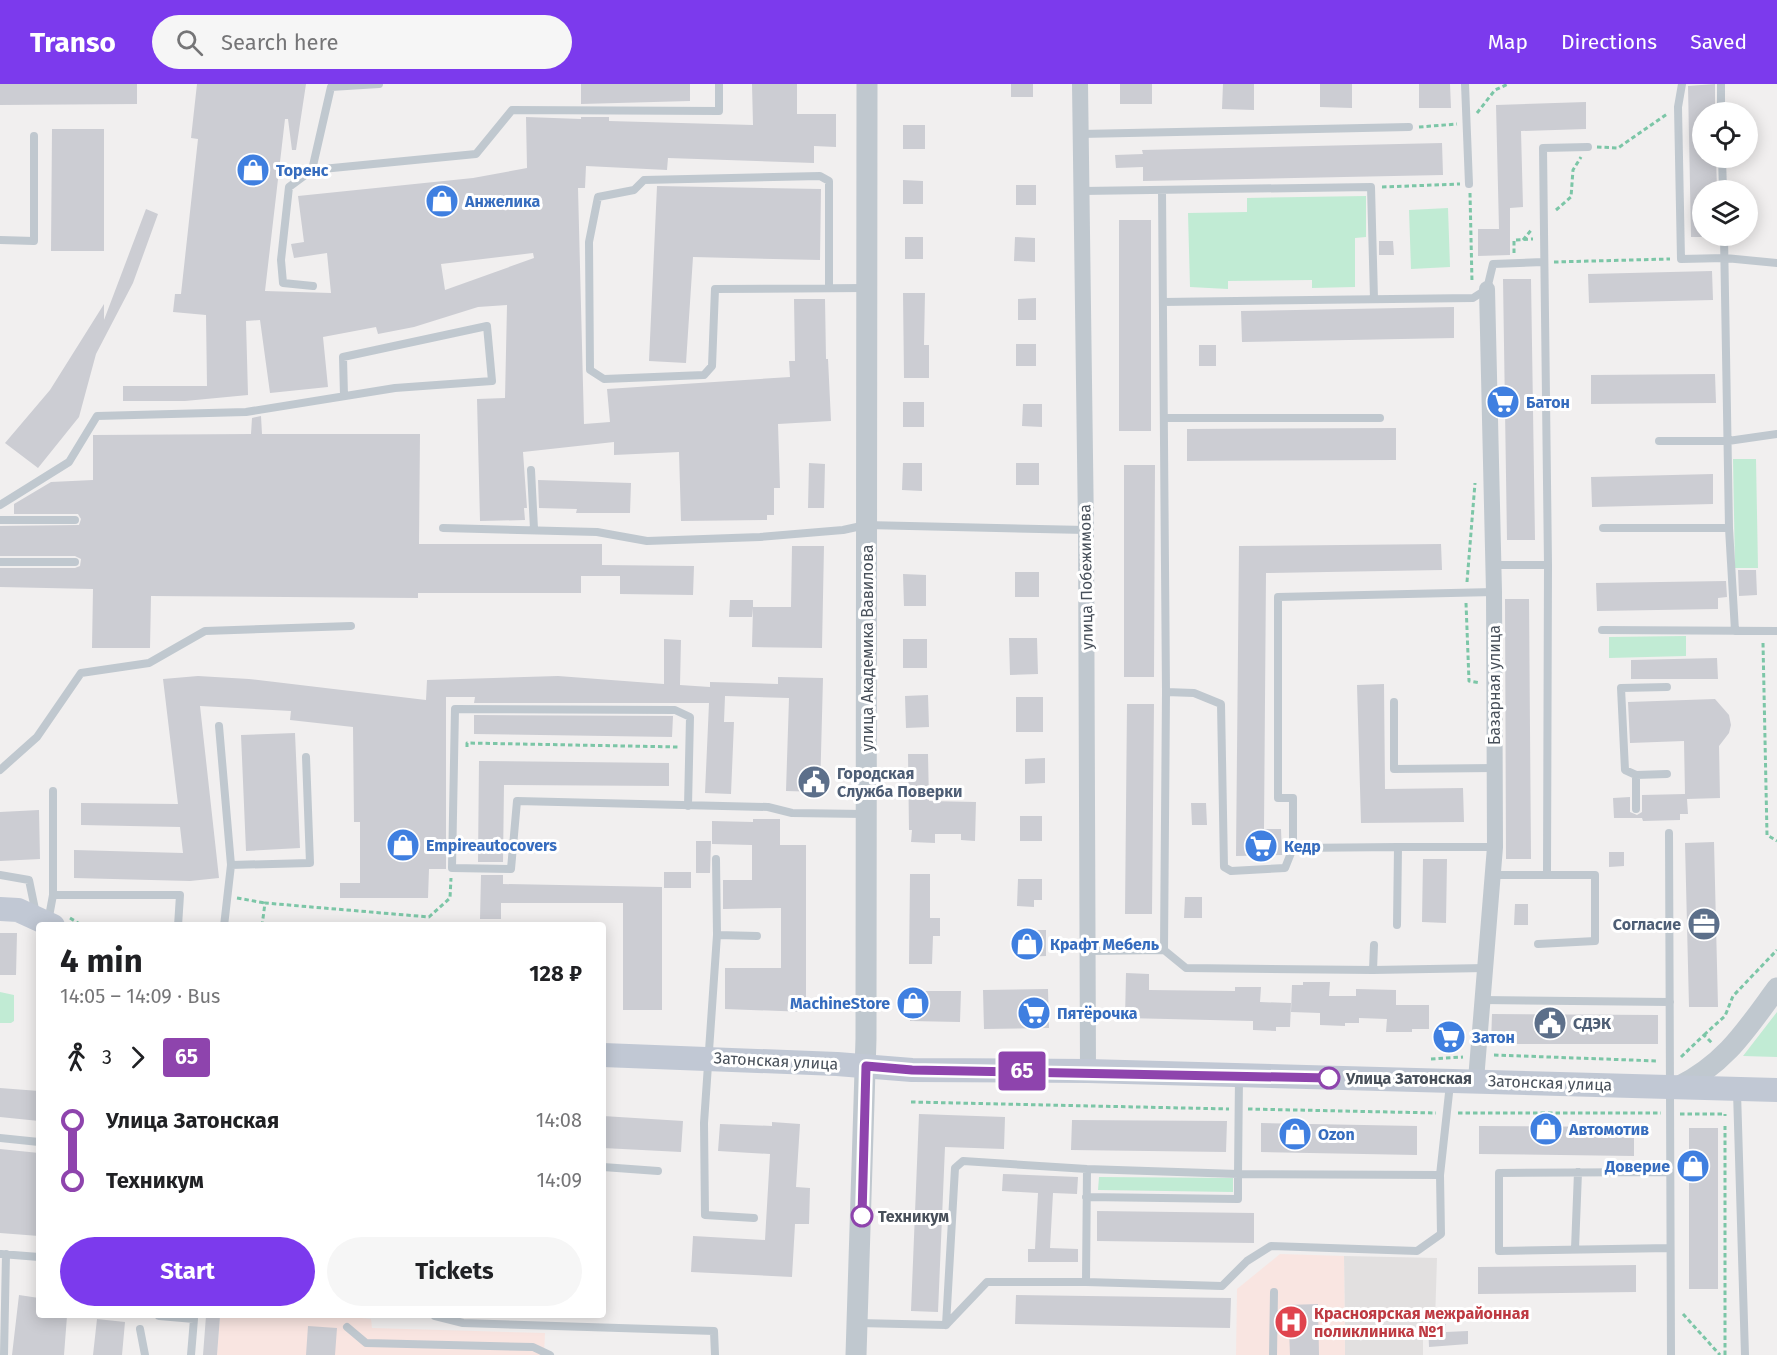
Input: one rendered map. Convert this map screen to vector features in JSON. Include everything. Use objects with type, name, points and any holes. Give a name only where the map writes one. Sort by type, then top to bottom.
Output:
[{"type":"main road","points":[[0,909],[18,910],[46,922]]},
{"type":"main road","name":"Затонская улица","points":[[606,1055],[708,1058],[912,1070],[1088,1071],[1777,1090]]},
{"type":"street","name":"улица Академика Вавилова","points":[[856,1355],[866,1066],[867,84]]},
{"type":"street","name":"улица Побежимова","points":[[1080,84],[1086,530],[1088,1071]]},
{"type":"street","name":"Базарная улица","points":[[1476,1080],[1495,848],[1494,592],[1487,289]]},
{"type":"street","points":[[1674,1087],[1705,1073],[1726,1054],[1777,988]]},
{"type":"lane","points":[[312,170],[331,86],[380,84]]},
{"type":"lane","points":[[313,286],[283,283],[281,260],[289,187],[312,170],[476,154],[512,110],[719,111],[719,84]]},
{"type":"lane","points":[[1465,84],[1469,184]]},
{"type":"lane","points":[[1682,84],[1678,106],[1681,259],[1725,258],[1777,263]]},
{"type":"lane","points":[[1721,84],[1721,102]]},
{"type":"lane","points":[[1081,134],[1409,128]]},
{"type":"lane","points":[[0,240],[34,241],[34,136]]},
{"type":"lane","points":[[1547,875],[1548,566],[1543,262],[1544,148],[1588,147]]},
{"type":"lane","points":[[829,287],[829,181],[820,176],[644,180],[634,190],[598,197],[589,242],[590,370],[604,379],[704,375],[711,366],[715,289],[868,288]]},
{"type":"lane","points":[[1082,191],[1371,187],[1374,299]]},
{"type":"lane","points":[[1162,191],[1166,692],[1164,950]]},
{"type":"lane","points":[[1724,246],[1729,528],[1736,631]]},
{"type":"lane","points":[[1163,302],[1473,298],[1487,289],[1493,264],[1543,262]]},
{"type":"lane","points":[[0,505],[69,462],[97,416],[246,412],[395,388],[492,381],[486,326],[343,357],[344,396]]},
{"type":"lane","points":[[1165,418],[1380,418]]},
{"type":"lane","points":[[1659,441],[1728,441],[1777,434]]},
{"type":"lane","points":[[531,470],[534,529]]},
{"type":"lane","points":[[0,520],[75,520]]},
{"type":"lane","points":[[443,528],[597,532],[647,540],[760,537],[843,530],[866,525],[1086,530]]},
{"type":"lane","points":[[1603,528],[1729,528]]},
{"type":"lane","points":[[0,562],[75,562]]},
{"type":"lane","points":[[1493,565],[1548,566]]},
{"type":"lane","points":[[1166,692],[1194,693],[1221,704],[1224,867],[1231,871],[1285,868],[1293,848],[1293,798],[1278,798],[1278,597],[1494,592]]},
{"type":"lane","points":[[0,770],[37,737],[81,673],[149,663],[205,631],[351,626]]},
{"type":"lane","points":[[1602,630],[1777,631]]},
{"type":"lane","points":[[1667,687],[1622,688],[1624,770],[1636,775],[1667,774]]},
{"type":"lane","points":[[1394,702],[1394,770],[1495,768]]},
{"type":"lane","points":[[688,806],[690,717],[675,710],[455,709],[452,868],[511,869],[517,801],[688,806],[768,807],[792,813],[868,815]]},
{"type":"lane","points":[[219,726],[231,865],[224,922]]},
{"type":"lane","points":[[231,865],[310,863],[306,757]]},
{"type":"lane","points":[[1636,775],[1636,809]]},
{"type":"lane","points":[[46,922],[53,895],[53,791]]},
{"type":"lane","points":[[1669,833],[1669,1061],[1674,1087],[1669,1113],[1671,1355]]},
{"type":"lane","points":[[1397,925],[1398,847]]},
{"type":"lane","points":[[1293,848],[1495,848]]},
{"type":"lane","points":[[716,859],[717,935],[704,1123],[705,1215],[754,1218]]},
{"type":"lane","points":[[0,875],[29,880],[46,922]]},
{"type":"lane","points":[[1493,875],[1595,875],[1595,941],[1538,944]]},
{"type":"lane","points":[[53,895],[180,895],[178,922]]},
{"type":"lane","points":[[717,935],[757,936]]},
{"type":"lane","points":[[1373,970],[1374,945]]},
{"type":"lane","points":[[1089,951],[1164,950],[1186,968],[1373,970],[1486,968]]},
{"type":"lane","points":[[1482,1000],[1670,1002]]},
{"type":"lane","points":[[1086,1197],[1238,1199],[1239,1076]]},
{"type":"lane","points":[[857,1323],[946,1325],[987,1282],[1222,1286],[1246,1261],[1270,1246],[1417,1251],[1441,1234],[1440,1175],[1445,1113],[1451,1080]]},
{"type":"lane","points":[[1737,1088],[1746,1355]]},
{"type":"lane","points":[[0,1138],[36,1142]]},
{"type":"lane","points":[[946,1325],[955,1168],[963,1161],[1087,1169],[1238,1174],[1440,1175]]},
{"type":"lane","points":[[606,1167],[658,1171]]},
{"type":"lane","points":[[1086,1282],[1087,1169]]},
{"type":"lane","points":[[1575,1250],[1578,1172]]},
{"type":"lane","points":[[1670,1172],[1499,1173],[1499,1251],[1670,1248]]},
{"type":"lane","points":[[4,1355],[3,1254],[36,1257]]},
{"type":"lane","points":[[1274,1292],[1274,1355]]},
{"type":"lane","points":[[182,1318],[194,1319],[191,1355]]},
{"type":"lane","points":[[443,1318],[463,1323],[714,1331],[715,1355]]},
{"type":"lane","points":[[347,1328],[366,1343],[533,1347],[550,1355]]},
{"type":"lane","points":[[140,1329],[145,1355]]},
{"type":"path","points":[[1409,128],[1467,124],[1496,90],[1508,84]]},
{"type":"path","points":[[1543,216],[1558,209],[1571,196],[1573,170],[1588,147],[1618,148],[1678,106]]},
{"type":"path","points":[[1371,187],[1469,184],[1473,298]]},
{"type":"path","points":[[1543,262],[1681,259]]},
{"type":"path","points":[[1475,476],[1466,594],[1468,681],[1481,683],[1480,694]]},
{"type":"path","points":[[1763,632],[1767,835],[1777,841]]},
{"type":"path","points":[[466,754],[467,743],[689,747]]},
{"type":"path","points":[[227,896],[265,903],[429,917],[450,898],[452,868]]},
{"type":"path","points":[[263,922],[265,903]]},
{"type":"path","points":[[1509,1056],[1677,1061],[1725,1016],[1733,996],[1777,950]]},
{"type":"path","points":[[1704,1035],[1714,1045]]},
{"type":"path","points":[[911,1102],[1445,1113],[1725,1114],[1725,1355]]},
{"type":"path","points":[[1671,1300],[1720,1355]]},
{"type":"shaded area","name":"Красноярская межрайонная поликлиника №1","points":[[1280,1254],[1344,1256],[1345,1355],[1236,1355],[1237,1289]]},
{"type":"shaded area","points":[[1344,1256],[1437,1258],[1435,1322],[1423,1323],[1423,1355],[1345,1355]]},
{"type":"shaded area","points":[[220,1318],[362,1318],[371,1319],[372,1328],[545,1333],[544,1355],[217,1355]]},
{"type":"green space","points":[[1366,196],[1366,237],[1355,238],[1355,287],[1312,288],[1312,280],[1228,281],[1228,289],[1190,287],[1188,213],[1247,212],[1247,198]]},
{"type":"green space","points":[[1448,208],[1450,267],[1411,269],[1409,210]]},
{"type":"green space","points":[[1733,459],[1756,459],[1758,568],[1735,568]]},
{"type":"green space","points":[[1686,636],[1686,656],[1609,658],[1609,637]]},
{"type":"green space","points":[[0,992],[14,995],[14,1021],[11,1023],[0,1023]]},
{"type":"green space","points":[[1777,1012],[1777,1057],[1743,1056]]},
{"type":"green space","points":[[1099,1177],[1233,1178],[1233,1192],[1098,1190]]},
{"type":"building","points":[[0,84],[137,84],[137,104],[0,105]]},
{"type":"building","points":[[197,84],[306,84],[296,150],[292,150],[288,119],[285,119],[265,291],[331,293],[327,253],[294,258],[291,244],[304,242],[298,196],[473,178],[527,168],[526,117],[581,119],[581,117],[609,117],[609,121],[753,125],[752,84],[797,84],[797,114],[836,114],[836,147],[814,146],[814,163],[668,158],[667,170],[586,166],[585,188],[578,188],[584,424],[610,422],[607,389],[790,377],[789,361],[795,361],[794,299],[825,299],[826,359],[828,359],[831,421],[778,424],[780,488],[774,488],[774,515],[767,515],[767,520],[681,521],[679,452],[614,455],[614,442],[523,452],[527,508],[524,508],[525,520],[480,521],[477,399],[505,398],[507,305],[478,307],[414,327],[378,334],[376,327],[323,337],[328,387],[270,393],[260,320],[246,321],[248,395],[185,401],[123,401],[123,386],[207,386],[206,315],[173,312],[175,294],[181,294],[198,139],[191,138]],"holes":[[[533,253],[534,258],[445,290],[441,264]]]},
{"type":"building","points":[[581,84],[690,84],[690,101],[581,104]]},
{"type":"building","points":[[1011,84],[1033,84],[1033,97],[1011,97]]},
{"type":"building","points":[[1120,84],[1152,84],[1152,104],[1120,104]]},
{"type":"building","points":[[1223,84],[1254,84],[1254,110],[1222,109]]},
{"type":"building","points":[[1320,84],[1352,84],[1352,108],[1320,107]]},
{"type":"building","points":[[1419,84],[1450,84],[1451,108],[1419,108]]},
{"type":"building","points":[[1715,84],[1715,102],[1692,102],[1692,168],[1716,168],[1717,180],[1692,180],[1692,237],[1691,237],[1688,86]]},
{"type":"building","points":[[1586,102],[1586,129],[1521,131],[1523,207],[1510,208],[1510,255],[1478,256],[1478,229],[1499,229],[1496,105]]},
{"type":"building","points":[[903,125],[925,125],[925,149],[903,149]]},
{"type":"building","points":[[52,129],[104,129],[104,251],[51,251]]},
{"type":"building","points":[[1442,143],[1443,175],[1143,181],[1143,167],[1116,168],[1115,155],[1143,154],[1142,150]]},
{"type":"building","points":[[903,180],[923,181],[923,204],[903,204]]},
{"type":"building","points":[[1016,185],[1036,185],[1036,205],[1016,205]]},
{"type":"building","points":[[657,186],[821,189],[820,260],[693,257],[686,363],[649,361]]},
{"type":"building","points":[[146,209],[158,214],[133,283],[96,354],[79,417],[38,468],[5,443],[50,390],[104,304],[104,320]]},
{"type":"building","points":[[1119,220],[1151,220],[1151,431],[1119,431]]},
{"type":"building","points":[[905,237],[923,237],[923,259],[905,259]]},
{"type":"building","points":[[1015,237],[1035,238],[1035,262],[1014,261]]},
{"type":"building","points":[[1379,241],[1393,241],[1394,255],[1379,255]]},
{"type":"building","points":[[1712,271],[1713,300],[1589,303],[1588,274]]},
{"type":"building","points":[[1503,279],[1531,279],[1535,540],[1507,540]]},
{"type":"building","points":[[903,293],[925,293],[924,345],[929,345],[929,378],[904,378]]},
{"type":"building","points":[[1036,298],[1036,320],[1018,320],[1018,299]]},
{"type":"building","points":[[1454,307],[1454,338],[1242,342],[1241,311]]},
{"type":"building","points":[[1016,344],[1036,344],[1036,366],[1016,366]]},
{"type":"building","points":[[1199,345],[1216,345],[1216,366],[1199,366]]},
{"type":"building","points":[[1715,374],[1716,403],[1591,404],[1591,375]]},
{"type":"building","points":[[903,402],[924,402],[924,427],[903,427]]},
{"type":"building","points":[[1023,404],[1042,404],[1042,427],[1022,426]]},
{"type":"building","points":[[261,416],[262,434],[420,434],[419,544],[602,544],[602,565],[694,566],[693,595],[620,594],[620,576],[581,576],[581,593],[418,593],[418,598],[151,596],[150,648],[92,648],[93,589],[0,587],[0,568],[75,568],[80,566],[81,559],[75,556],[0,556],[0,526],[79,525],[81,519],[78,514],[14,514],[14,504],[51,482],[93,480],[93,435],[251,434],[252,418]]},
{"type":"building","points":[[1396,428],[1396,460],[1187,461],[1187,429]]},
{"type":"building","points":[[809,463],[825,464],[824,508],[808,508]]},
{"type":"building","points":[[903,463],[922,463],[922,491],[902,490]]},
{"type":"building","points":[[1016,463],[1039,463],[1039,485],[1016,485]]},
{"type":"building","points":[[1124,465],[1155,465],[1154,677],[1124,677]]},
{"type":"building","points":[[1713,474],[1713,504],[1592,507],[1591,477]]},
{"type":"building","points":[[538,480],[631,483],[630,513],[576,513],[577,509],[539,508]]},
{"type":"building","points":[[1441,544],[1442,570],[1266,573],[1264,829],[1281,829],[1282,855],[1236,856],[1239,546]]},
{"type":"building","points":[[792,546],[824,546],[822,648],[752,647],[753,608],[752,617],[729,617],[730,600],[753,600],[753,607],[791,607]]},
{"type":"building","points":[[1738,570],[1756,570],[1757,595],[1739,596]]},
{"type":"building","points":[[1015,572],[1039,572],[1039,597],[1015,597]]},
{"type":"building","points":[[903,574],[926,575],[926,606],[904,606]]},
{"type":"building","points":[[1726,581],[1727,597],[1718,598],[1718,609],[1597,611],[1596,583]]},
{"type":"building","points":[[1505,599],[1529,599],[1531,859],[1506,859]]},
{"type":"building","points":[[1009,638],[1037,638],[1038,674],[1010,675]]},
{"type":"building","points":[[664,639],[681,640],[680,685],[710,687],[710,682],[778,684],[778,677],[823,678],[820,792],[786,791],[789,698],[725,696],[724,722],[734,722],[731,794],[705,793],[709,703],[474,703],[475,697],[446,697],[446,869],[429,869],[428,898],[340,898],[340,883],[360,883],[360,822],[354,822],[353,727],[290,720],[291,711],[200,706],[219,878],[190,881],[74,878],[74,850],[183,853],[180,827],[81,825],[81,803],[178,804],[163,679],[198,676],[249,679],[426,700],[427,680],[558,676],[664,684]]},
{"type":"building","points":[[903,639],[927,639],[927,668],[903,668]]},
{"type":"building","points":[[1717,658],[1718,679],[1631,679],[1631,660]]},
{"type":"building","points":[[1384,684],[1385,789],[1463,788],[1464,822],[1361,823],[1357,685]]},
{"type":"building","points":[[928,695],[929,727],[906,728],[905,696]]},
{"type":"building","points":[[1016,697],[1043,697],[1043,732],[1016,732]]},
{"type":"building","points":[[1715,699],[1729,715],[1731,725],[1729,733],[1719,746],[1720,798],[1687,799],[1688,814],[1680,814],[1680,820],[1643,821],[1642,818],[1614,818],[1613,798],[1630,797],[1630,812],[1637,815],[1642,812],[1642,795],[1685,794],[1684,741],[1630,743],[1628,702]]},
{"type":"building","points":[[1127,704],[1154,704],[1152,914],[1125,914]]},
{"type":"building","points":[[474,715],[673,716],[672,737],[474,734]]},
{"type":"building","points":[[295,733],[300,848],[246,851],[241,735]]},
{"type":"building","points":[[908,754],[928,754],[929,801],[976,802],[975,841],[961,840],[961,834],[935,834],[935,843],[911,842]]},
{"type":"building","points":[[1045,758],[1045,783],[1025,784],[1025,759]]},
{"type":"building","points":[[479,761],[669,763],[669,786],[504,785],[503,862],[478,862]]},
{"type":"building","points":[[1191,803],[1206,803],[1207,825],[1192,825]]},
{"type":"building","points":[[39,810],[40,859],[0,861],[0,812]]},
{"type":"building","points":[[1020,816],[1042,816],[1042,841],[1020,841]]},
{"type":"building","points":[[753,819],[780,819],[780,845],[806,845],[806,1012],[725,1009],[725,968],[781,968],[781,908],[723,909],[723,880],[752,880],[752,845],[712,844],[712,821],[753,822]]},
{"type":"building","points":[[696,841],[711,841],[710,873],[696,873]]},
{"type":"building","points":[[1714,842],[1718,1007],[1689,1007],[1685,843]]},
{"type":"building","points":[[1609,852],[1624,852],[1624,866],[1609,867]]},
{"type":"building","points":[[1423,859],[1447,859],[1446,923],[1422,922]]},
{"type":"building","points":[[664,872],[691,872],[691,888],[664,888]]},
{"type":"building","points":[[910,874],[930,874],[930,918],[940,918],[940,936],[933,936],[932,964],[909,964]]},
{"type":"building","points":[[481,875],[503,875],[503,884],[662,887],[662,1010],[623,1010],[623,903],[501,903],[501,919],[480,919]]},
{"type":"building","points":[[1018,879],[1042,879],[1042,900],[1034,900],[1034,907],[1017,906]]},
{"type":"building","points":[[1185,897],[1202,897],[1202,918],[1184,918]]},
{"type":"building","points":[[1515,904],[1528,904],[1528,925],[1514,925]]},
{"type":"building","points":[[1021,930],[1046,930],[1046,956],[1021,957]]},
{"type":"building","points":[[0,933],[17,933],[16,975],[0,975]]},
{"type":"building","points":[[1126,973],[1149,974],[1149,990],[1235,991],[1235,987],[1261,987],[1260,1002],[1291,1003],[1290,1027],[1276,1027],[1276,1031],[1253,1030],[1253,1021],[1125,1018]]},
{"type":"building","points":[[1303,982],[1330,982],[1329,996],[1356,996],[1356,989],[1396,990],[1396,1005],[1429,1005],[1429,1029],[1412,1029],[1412,1032],[1386,1032],[1387,1019],[1359,1018],[1359,1023],[1345,1023],[1345,1026],[1320,1025],[1320,1013],[1291,1012],[1292,985],[1303,985]]},
{"type":"building","points":[[1048,989],[1049,1028],[984,1029],[983,990]]},
{"type":"building","points":[[911,991],[961,991],[960,1022],[910,1021]]},
{"type":"building","points":[[1492,1014],[1658,1015],[1658,1044],[1491,1044]]},
{"type":"building","points":[[1438,1027],[1458,1028],[1456,1049],[1437,1048]]},
{"type":"building","points":[[0,1088],[36,1091],[36,1121],[0,1117]]},
{"type":"building","points":[[919,1114],[1005,1117],[1004,1149],[945,1147],[938,1312],[911,1311]]},
{"type":"building","points":[[606,1116],[683,1121],[681,1152],[606,1148]]},
{"type":"building","points":[[1072,1120],[1227,1121],[1226,1152],[1071,1150]]},
{"type":"building","points":[[772,1122],[800,1124],[796,1187],[810,1188],[809,1224],[795,1224],[792,1277],[691,1272],[693,1236],[765,1240],[770,1154],[718,1151],[720,1124],[772,1126]]},
{"type":"building","points":[[1261,1123],[1417,1126],[1417,1155],[1261,1152]]},
{"type":"building","points":[[1479,1126],[1634,1127],[1634,1156],[1479,1154]]},
{"type":"building","points":[[1689,1128],[1718,1128],[1718,1289],[1689,1289]]},
{"type":"building","points":[[0,1149],[36,1153],[36,1236],[0,1233]]},
{"type":"building","points":[[1003,1174],[1078,1177],[1077,1194],[1053,1193],[1050,1248],[1078,1249],[1078,1262],[1028,1262],[1028,1249],[1035,1249],[1038,1193],[1002,1191]]},
{"type":"building","points":[[1097,1211],[1254,1213],[1254,1243],[1097,1241]]},
{"type":"building","points":[[1636,1265],[1636,1292],[1478,1294],[1478,1267]]},
{"type":"building","points":[[19,1295],[36,1298],[36,1318],[67,1318],[64,1355],[12,1355]]},
{"type":"building","points":[[1016,1295],[1231,1298],[1230,1328],[1015,1324]]},
{"type":"building","points":[[1318,1304],[1319,1355],[1290,1355],[1288,1305]]},
{"type":"building","points":[[206,1318],[220,1318],[217,1355],[203,1355]]},
{"type":"building","points":[[97,1319],[125,1322],[122,1355],[93,1355]]},
{"type":"building","points":[[1428,1324],[1446,1324],[1446,1332],[1468,1331],[1468,1344],[1429,1347]]},
{"type":"building","points":[[308,1326],[337,1328],[335,1355],[306,1355]]},
{"type":"bus line","name":"65","points":[[862,1216],[866,1066],[912,1070],[1088,1071],[1329,1078]]},
{"type":"place","name":"Торенс","points":[[253,170]]},
{"type":"place","name":"Анжелика","points":[[442,201]]},
{"type":"place","name":"Батон","points":[[1503,402]]},
{"type":"place","name":"Городская Служба Поверки","points":[[814,782]]},
{"type":"place","name":"Empireautocovers","points":[[403,845]]},
{"type":"place","name":"Кедр","points":[[1261,846]]},
{"type":"place","name":"Согласие","points":[[1704,924]]},
{"type":"place","name":"Крафт Мебель","points":[[1027,944]]},
{"type":"place","name":"MachineStore","points":[[913,1003]]},
{"type":"place","name":"Пятёрочка","points":[[1034,1013]]},
{"type":"place","name":"СДЭК","points":[[1550,1023]]},
{"type":"place","name":"Затон","points":[[1449,1037]]},
{"type":"place","name":"Улица Затонская","points":[[1329,1078]]},
{"type":"place","name":"Автомотив","points":[[1546,1129]]},
{"type":"place","name":"Ozon","points":[[1295,1134]]},
{"type":"place","name":"Доверие","points":[[1693,1166]]},
{"type":"place","name":"Техникум","points":[[862,1216]]},
{"type":"place","name":"Красноярская межрайонная поликлиника №1","points":[[1291,1322]]}]
